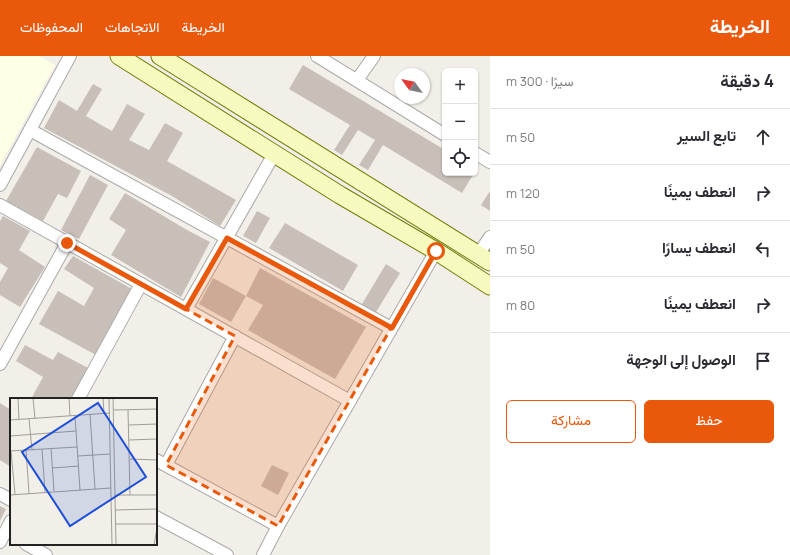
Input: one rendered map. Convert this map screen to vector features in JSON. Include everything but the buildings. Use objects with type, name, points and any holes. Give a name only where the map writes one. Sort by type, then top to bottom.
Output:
[{"type":"street","points":[[119,56],[340,195],[436,251],[490,286]]},
{"type":"street","points":[[317,56],[442,132]]},
{"type":"street","points":[[357,80],[374,56]]},
{"type":"street","points":[[0,185],[30,130],[66,57]]},
{"type":"street","points":[[158,81],[165,59],[484,259],[490,237]]},
{"type":"street","points":[[30,130],[392,328]]},
{"type":"street","points":[[186,309],[274,154]]},
{"type":"street","points":[[478,155],[490,162]]},
{"type":"street","points":[[0,205],[350,401]]},
{"type":"street","points":[[0,364],[67,243]]},
{"type":"street","points":[[263,555],[278,526],[436,251]]},
{"type":"street","points":[[79,398],[141,284]]},
{"type":"street","points":[[235,336],[161,462],[278,526]]},
{"type":"street","points":[[0,494],[10,499]]},
{"type":"street","points":[[157,518],[227,555]]},
{"type":"street","points":[[5,537],[10,524]]},
{"type":"street","points":[[28,545],[46,555]]},
{"type":"highlighted area","points":[[227,238],[391,328],[278,526],[166,465],[235,336],[186,309]]},
{"type":"shaded area","points":[[0,56],[39,56],[55,65],[0,165]]},
{"type":"route","points":[[67,243],[186,309],[227,238],[392,328],[436,251]]}]
